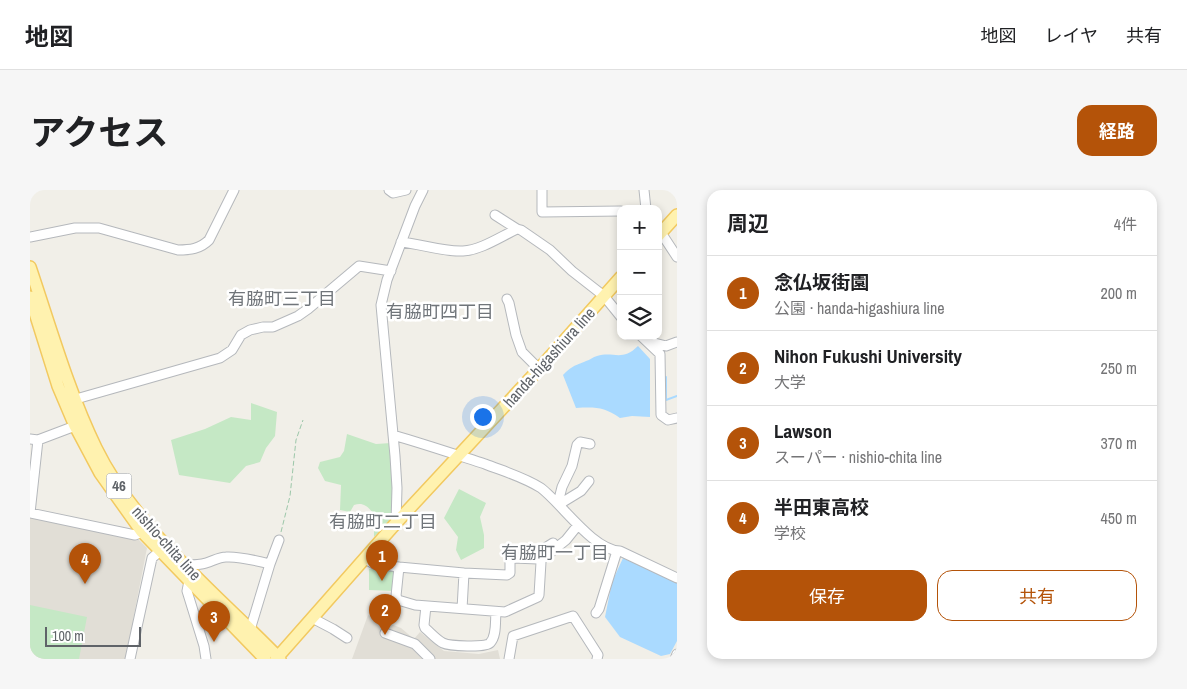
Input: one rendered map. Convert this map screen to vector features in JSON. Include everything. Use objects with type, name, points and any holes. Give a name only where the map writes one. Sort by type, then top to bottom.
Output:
[{"type":"main road","points":[[662,229],[677,215]]},
{"type":"main road","name":"nishio-chita line","points":[[30,267],[76,399],[96,449],[120,488],[147,524],[275,658]]},
{"type":"main road","name":"handa-higashiura line","points":[[275,658],[617,281]]},
{"type":"main road","name":"nishio-chita line","points":[[30,297],[58,386],[75,426],[100,473],[142,532],[189,581],[275,658]]},
{"type":"street","points":[[30,237],[90,227],[107,229],[178,250],[190,250],[205,244],[209,240],[234,190]]},
{"type":"street","points":[[389,190],[393,193],[403,191]]},
{"type":"street","points":[[396,523],[397,488],[381,305],[401,242],[424,190]]},
{"type":"street","points":[[542,190],[542,212],[617,212]]},
{"type":"street","points":[[644,190],[646,205]]},
{"type":"street","points":[[495,215],[528,234],[550,250],[572,271],[604,296],[617,312]]},
{"type":"street","points":[[401,242],[416,243],[450,251],[464,251],[480,247],[517,229]]},
{"type":"street","points":[[662,236],[677,257]]},
{"type":"street","points":[[76,399],[220,358],[232,350],[242,335],[250,330],[273,327],[298,316],[359,266],[391,271]]},
{"type":"street","points":[[507,299],[522,352],[539,369]]},
{"type":"street","points":[[645,340],[660,354],[661,415],[668,420],[677,418]]},
{"type":"street","points":[[647,340],[666,346],[677,342]]},
{"type":"street","points":[[75,426],[34,439],[30,513],[135,535],[142,532]]},
{"type":"street","points":[[393,435],[459,455],[530,482],[560,504],[578,525],[595,540],[612,551],[617,551],[677,578]]},
{"type":"street","points":[[560,504],[562,487],[572,466],[577,445],[580,442],[590,444]]},
{"type":"street","points":[[560,504],[580,491],[589,481]]},
{"type":"street","points":[[364,560],[374,564],[399,567],[507,575],[510,573],[510,560],[513,558],[537,559],[566,540],[578,525]]},
{"type":"street","points":[[250,630],[279,540]]},
{"type":"street","points":[[399,567],[396,596],[398,600],[415,605],[507,612],[538,597],[537,559],[534,552],[551,545],[555,540]]},
{"type":"street","points":[[130,659],[152,558],[160,551]]},
{"type":"street","points":[[596,613],[599,610],[617,551]]},
{"type":"street","points":[[186,565],[206,563],[218,558],[228,557],[244,558],[270,564]]},
{"type":"street","points":[[462,609],[464,573]]},
{"type":"street","points":[[189,581],[187,591],[204,646],[206,659]]},
{"type":"street","points":[[426,606],[425,628],[444,644],[487,645],[490,643],[495,632],[496,612]]},
{"type":"street","points":[[509,659],[513,636],[573,616],[598,655],[597,659]]},
{"type":"street","points":[[312,618],[347,638]]},
{"type":"street","points":[[384,633],[415,644],[430,659]]},
{"type":"street","points":[[675,659],[677,654]]},
{"type":"path","points":[[279,540],[290,496],[296,440],[303,420]]},
{"type":"shaded area","points":[[30,515],[138,539],[147,548],[127,659],[30,659]]},
{"type":"shaded area","points":[[368,615],[401,628],[414,639],[420,632],[444,651],[479,654],[498,650],[500,659],[352,659]]},
{"type":"green space","points":[[251,403],[277,412],[275,436],[266,448],[260,462],[246,466],[230,483],[179,475],[171,440],[205,429],[231,417],[251,420]]},
{"type":"green space","points":[[347,434],[376,444],[391,443],[394,489],[392,518],[374,537],[374,514],[368,507],[360,504],[354,505],[350,512],[340,510],[341,485],[325,481],[318,468],[320,462],[340,457],[344,451]]},
{"type":"green space","points":[[459,489],[486,503],[480,517],[484,535],[484,548],[461,560],[456,550],[458,537],[444,518]]},
{"type":"green space","points":[[369,569],[394,570],[394,591],[369,590]]},
{"type":"green space","points":[[30,605],[87,617],[79,659],[30,659]]},
{"type":"water","points":[[638,346],[650,359],[650,417],[632,416],[620,418],[600,408],[576,408],[563,375],[573,367],[596,356],[627,354]]},
{"type":"water","points":[[623,558],[677,583],[677,641],[670,654],[661,656],[620,637],[605,617],[612,582]]},
{"type":"waterway","points":[[663,377],[666,377],[666,400],[677,396]]},
{"type":"place","name":"念仏坂街園","points":[[382,581]]},
{"type":"place","name":"半田東高校","points":[[85,584]]},
{"type":"place","name":"Nihon Fukushi University","points":[[385,635]]},
{"type":"place","name":"Lawson","points":[[214,642]]},
{"type":"district","name":"有脇町三丁目","points":[[282,299]]},
{"type":"district","name":"有脇町四丁目","points":[[440,312]]},
{"type":"district","name":"有脇町二丁目","points":[[383,522]]},
{"type":"district","name":"有脇町一丁目","points":[[555,553]]}]
